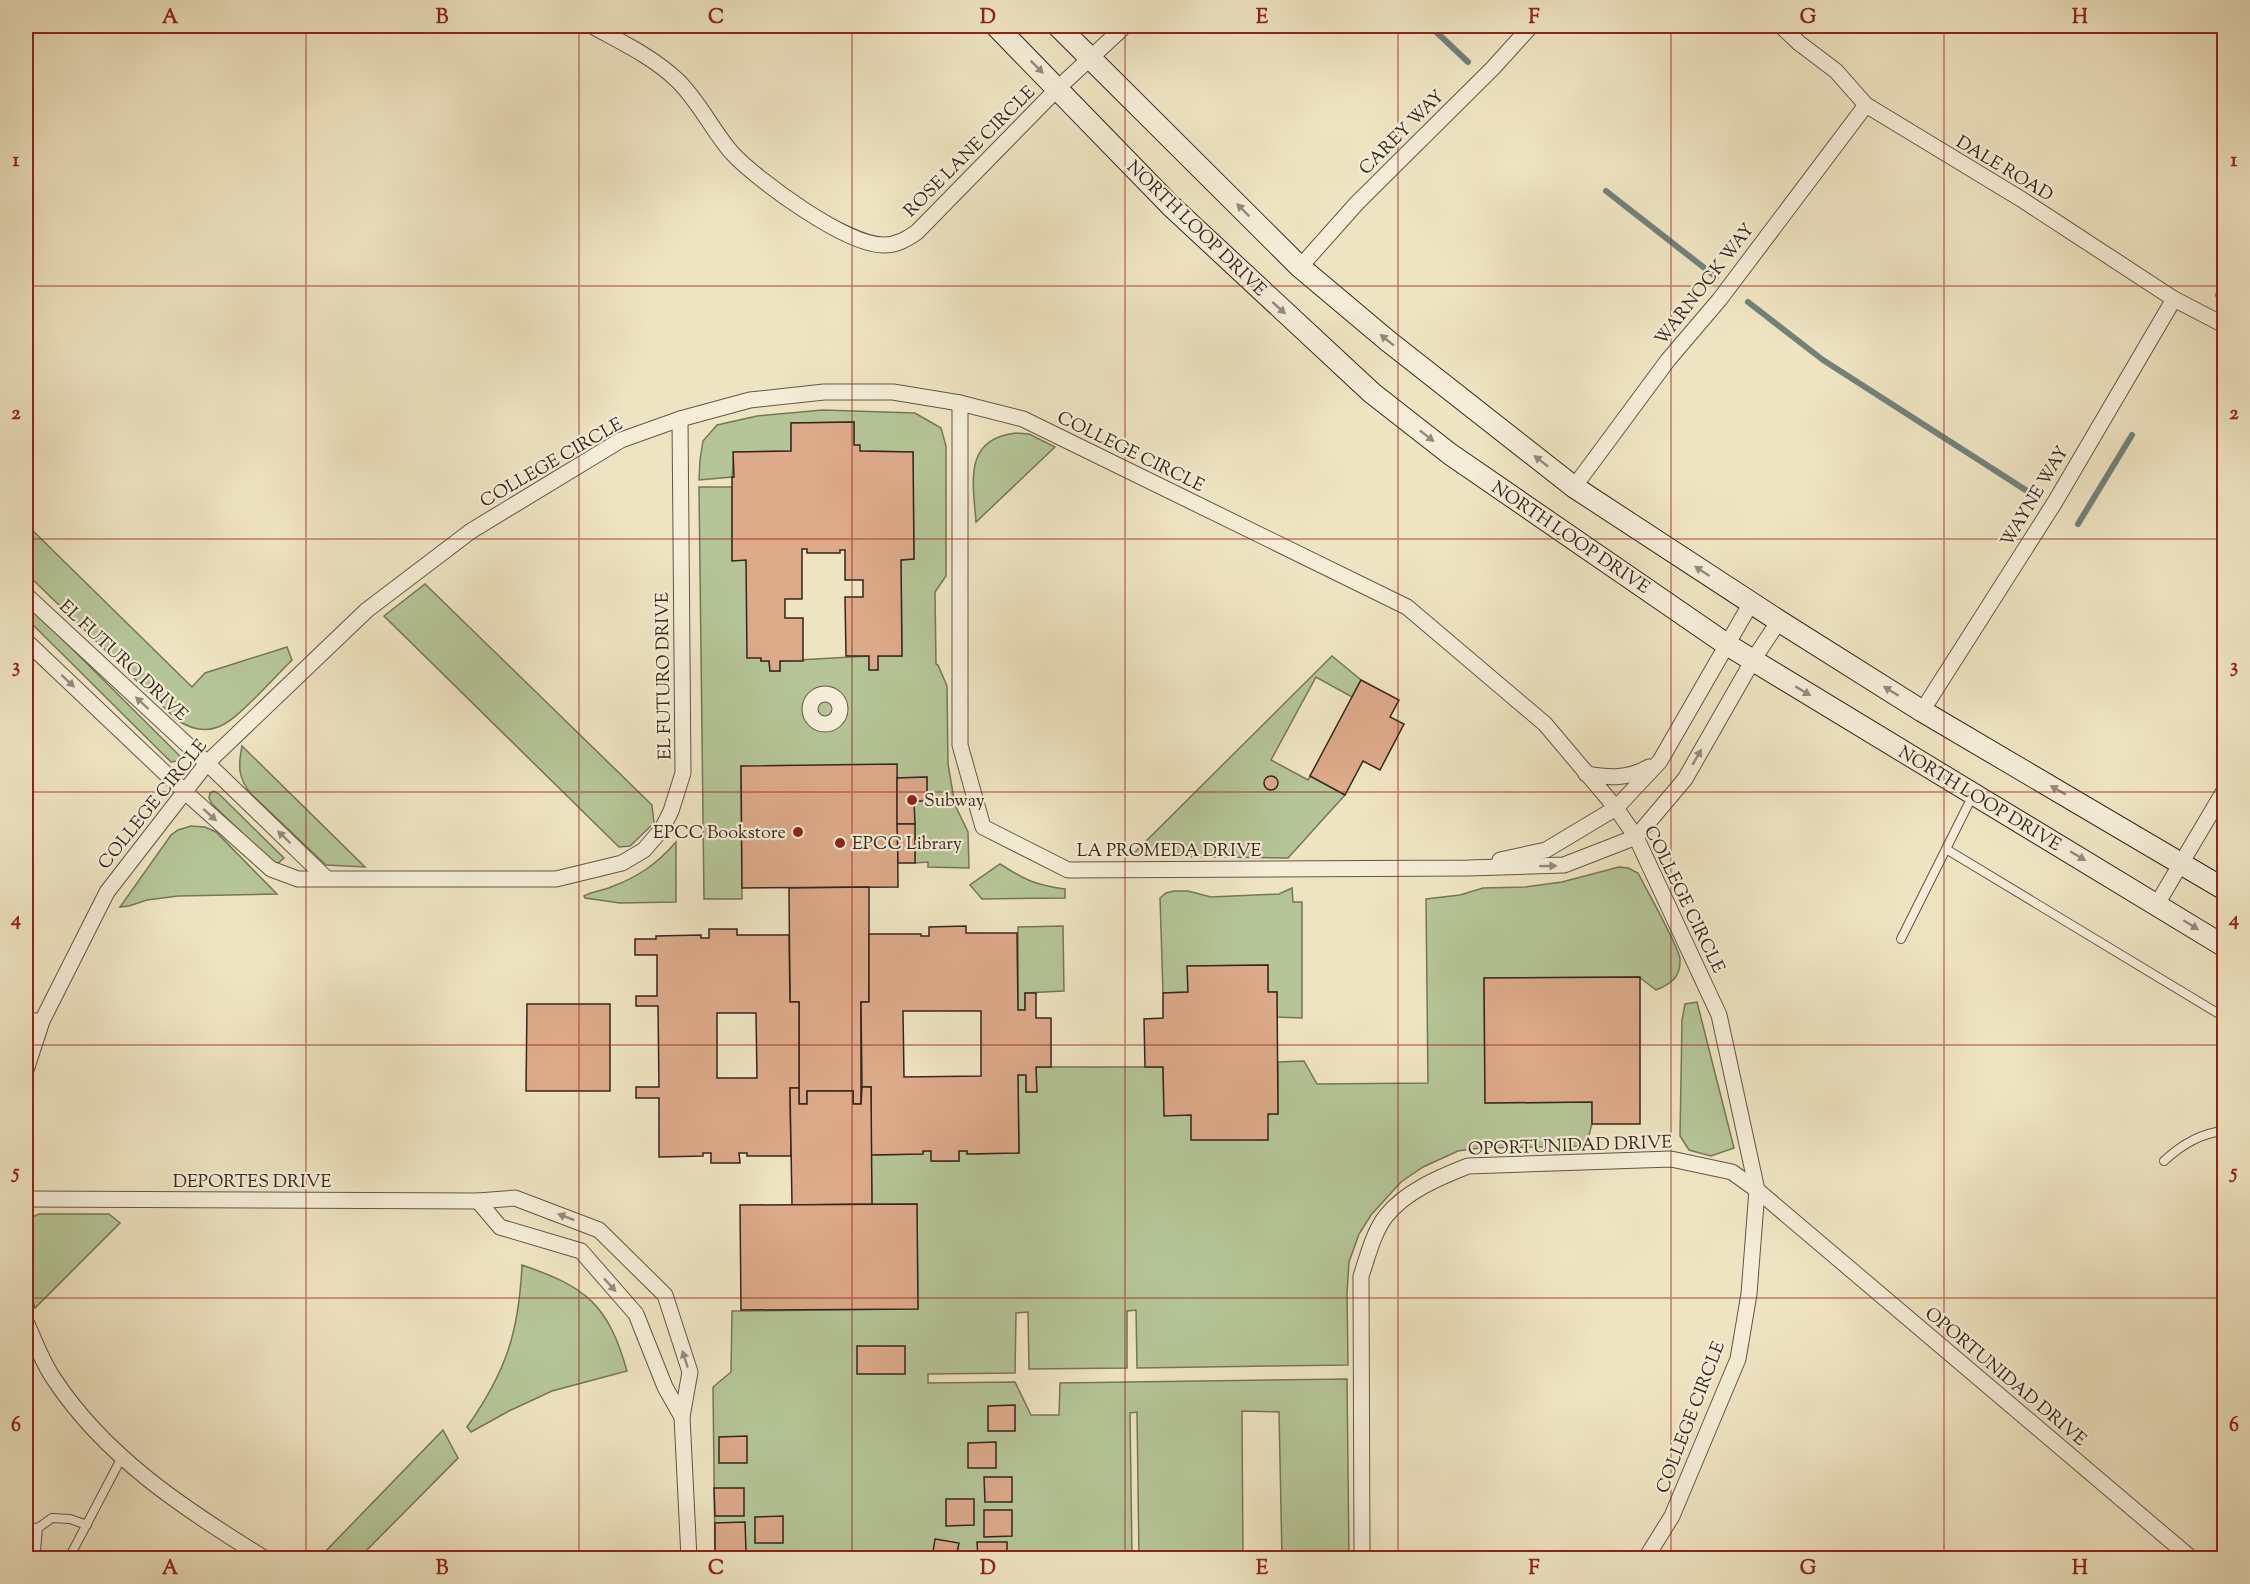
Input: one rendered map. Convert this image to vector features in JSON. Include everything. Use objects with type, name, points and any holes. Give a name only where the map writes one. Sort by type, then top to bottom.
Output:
[{"type":"main road","name":"NORTH LOOP DRIVE","points":[[996,26],[1171,206],[1372,393],[1450,454],[1726,644],[2224,946]]},
{"type":"main road","points":[[1058,26],[1300,267],[1388,341],[1574,488],[1922,711],[2224,889]]},
{"type":"street","name":"ROSE LANE CIRCLE","points":[[592,26],[652,60],[677,80],[695,101],[716,134],[758,177],[824,221],[873,244],[894,244],[904,241],[917,232],[1058,88],[1125,26]]},
{"type":"street","name":"CAREY WAY","points":[[1300,267],[1357,203],[1493,68],[1531,26]]},
{"type":"street","name":"DALE ROAD","points":[[1781,26],[1799,44],[1836,71],[1866,105],[2020,199],[2174,299],[2224,325]]},
{"type":"street","name":"WARNOCK WAY","points":[[1574,488],[1668,360],[1720,299],[1866,105]]},
{"type":"street","name":"WAYNE WAY","points":[[1922,711],[2055,502],[2174,299]]},
{"type":"street","name":"COLLEGE CIRCLE","points":[[26,1070],[29,1047],[107,892],[207,763],[367,610],[471,531],[621,440],[680,419],[750,400],[824,392],[893,392],[960,403],[1023,419],[1407,607],[1545,724],[1616,808],[1636,837],[1719,1015],[1757,1190],[1749,1294],[1738,1359],[1672,1516],[1646,1558]]},
{"type":"street","name":"LA PROMEDA DRIVE","points":[[960,403],[960,745],[983,827],[1068,870],[1468,868]]},
{"type":"street","name":"EL FUTURO DRIVE","points":[[26,641],[184,791],[271,869],[298,879],[556,879],[622,863],[644,850],[662,829],[671,811],[683,773],[680,419]]},
{"type":"street","name":"EL FUTURO DRIVE","points":[[26,595],[207,763],[326,878]]},
{"type":"street","points":[[1468,868],[1546,850],[1616,808],[1660,761],[1751,603]]},
{"type":"street","points":[[1468,868],[1564,865],[1636,837],[1684,780],[1752,660],[1779,621]]},
{"type":"street","points":[[1586,774],[1616,778],[1635,775],[1660,761]]},
{"type":"street","points":[[2157,904],[2224,791]]},
{"type":"street","points":[[26,1022],[42,1021]]},
{"type":"street","name":"OPORTUNIDAD DRIVE","points":[[1362,1558],[1360,1276],[1377,1233],[1387,1216],[1412,1194],[1438,1178],[1468,1166],[1671,1159],[1732,1172],[1757,1190],[2191,1558]]},
{"type":"street","name":"DEPORTES DRIVE","points":[[26,1199],[478,1201],[515,1198],[599,1230],[665,1295],[690,1372],[682,1416],[689,1558]]},
{"type":"street","name":"DEPORTES DRIVE","points":[[478,1201],[500,1227],[581,1251],[636,1314],[665,1387],[682,1416]]},
{"type":"street","points":[[26,1322],[53,1378],[82,1418],[122,1457],[201,1519],[264,1558]]},
{"type":"lane","points":[[1901,939],[1974,794]]},
{"type":"lane","points":[[1946,849],[2224,1017]]},
{"type":"lane","points":[[2164,1161],[2178,1147],[2214,1132],[2224,1131]]},
{"type":"lane","points":[[69,1558],[122,1457]]},
{"type":"lane","points":[[26,1527],[38,1528],[51,1518],[70,1519],[87,1525]]},
{"type":"lane","points":[[38,1528],[36,1551],[38,1558]]},
{"type":"green space","points":[[823,410],[915,413],[941,428],[946,446],[946,576],[935,592],[936,664],[947,686],[948,764],[955,805],[968,832],[969,868],[928,867],[928,862],[915,863],[914,801],[927,801],[927,777],[897,778],[741,766],[742,899],[704,899],[699,487],[732,487],[732,560],[746,560],[761,661],[769,661],[770,671],[780,671],[780,661],[869,656],[869,669],[878,670],[878,656],[902,656],[901,560],[914,559],[913,452],[860,451],[854,445],[854,422],[791,423],[791,451],[734,452],[732,477],[699,480],[703,441],[717,425],[757,416]]},
{"type":"green space","points":[[1016,433],[1029,434],[1055,447],[976,522],[973,478],[979,453],[987,444],[999,437]]},
{"type":"green space","points":[[26,524],[192,687],[205,673],[287,647],[292,660],[229,721],[211,729],[189,727],[177,720],[26,573]]},
{"type":"green space","points":[[425,584],[652,805],[654,823],[630,846],[619,847],[384,616]]},
{"type":"green space","points":[[26,603],[180,756],[177,761],[171,762],[26,618]]},
{"type":"green space","points":[[1332,656],[1361,680],[1352,697],[1316,677],[1271,760],[1308,780],[1310,776],[1345,795],[1288,858],[1131,856]]},
{"type":"green space","points":[[242,746],[365,867],[326,865],[251,794],[240,772]]},
{"type":"green space","points":[[214,791],[284,858],[276,865],[212,804],[209,798],[210,793]]},
{"type":"green space","points":[[191,826],[205,827],[216,832],[277,894],[178,896],[147,900],[120,907],[171,835]]},
{"type":"green space","points":[[676,842],[676,902],[620,903],[585,898],[587,894],[630,879],[662,857]]},
{"type":"green space","points":[[1000,864],[1031,881],[1065,889],[1065,898],[982,899],[970,885]]},
{"type":"green space","points":[[1619,867],[1638,873],[1662,918],[1680,959],[1679,971],[1674,979],[1656,990],[1639,977],[1484,978],[1485,1103],[1592,1102],[1592,1124],[1586,1146],[1480,1148],[1458,1151],[1423,1167],[1401,1182],[1371,1215],[1359,1234],[1349,1262],[1348,1365],[1137,1368],[1136,1310],[1127,1311],[1127,1368],[1029,1369],[1028,1312],[1016,1313],[1015,1373],[928,1374],[928,1383],[1015,1382],[1031,1415],[1059,1415],[1060,1383],[1347,1379],[1349,1558],[1282,1558],[1279,1412],[1242,1411],[1243,1558],[1139,1558],[1137,1412],[1130,1413],[1132,1558],[715,1558],[713,1387],[731,1372],[732,1311],[918,1309],[917,1204],[872,1204],[871,1155],[923,1154],[923,1151],[931,1151],[932,1161],[959,1161],[959,1151],[967,1151],[968,1154],[1019,1153],[1018,1075],[1026,1075],[1026,1092],[1036,1092],[1036,1067],[1163,1067],[1164,1115],[1278,1114],[1278,1062],[1304,1061],[1317,1084],[1428,1083],[1426,899],[1460,895],[1483,888],[1525,887],[1562,882]]},
{"type":"green space","points":[[1292,888],[1293,902],[1302,902],[1302,1018],[1277,1017],[1277,992],[1268,992],[1268,965],[1188,966],[1188,992],[1163,993],[1160,898],[1166,893],[1188,891],[1211,897],[1279,894]]},
{"type":"green space","points":[[1063,926],[1064,991],[1025,993],[1025,1010],[1018,1010],[1018,927]]},
{"type":"green space","points":[[1697,1002],[1734,1148],[1711,1156],[1689,1150],[1680,1136],[1682,1020],[1685,1004]]},
{"type":"green space","points":[[39,1214],[109,1214],[120,1223],[35,1308],[26,1280],[26,1224],[30,1218]]},
{"type":"green space","points":[[522,1265],[563,1281],[591,1301],[612,1329],[627,1371],[552,1391],[471,1432],[467,1427],[492,1388],[514,1331]]},
{"type":"green space","points":[[443,1430],[458,1458],[359,1558],[319,1558]]},
{"type":"building","points":[[854,422],[854,445],[860,445],[860,451],[913,452],[914,559],[901,560],[902,656],[878,656],[878,670],[869,670],[869,656],[846,656],[845,597],[863,597],[863,580],[845,580],[845,550],[840,550],[840,553],[807,553],[807,549],[802,549],[802,599],[785,599],[785,618],[803,618],[803,661],[780,661],[780,671],[770,671],[769,661],[761,661],[761,658],[747,658],[746,560],[732,561],[733,452],[791,451],[791,423]]},
{"type":"building","points":[[1361,680],[1399,700],[1390,717],[1404,724],[1380,770],[1363,761],[1345,795],[1310,776]]},
{"type":"building","points":[[897,764],[898,887],[742,888],[741,766]]},
{"type":"building","points":[[1271,776],[1276,778],[1278,783],[1276,788],[1271,790],[1266,788],[1264,783],[1266,778]]},
{"type":"building","name":"Subway","points":[[927,777],[927,801],[914,801],[915,824],[897,824],[897,778]]},
{"type":"building","points":[[897,824],[915,824],[915,863],[898,863]]},
{"type":"building","points":[[869,887],[869,1002],[861,1002],[861,1104],[853,1104],[853,1091],[807,1091],[807,1104],[799,1104],[799,1002],[790,1002],[789,888]]},
{"type":"building","points":[[966,926],[966,933],[1017,933],[1018,1010],[1025,1010],[1025,993],[1036,993],[1036,1018],[1051,1018],[1051,1067],[1036,1067],[1037,1092],[1026,1092],[1026,1075],[1018,1075],[1019,1153],[967,1154],[967,1151],[959,1151],[959,1161],[931,1161],[931,1151],[923,1151],[923,1154],[871,1155],[871,1087],[862,1087],[861,1002],[869,1002],[869,934],[929,936],[929,927]],"holes":[[[903,1011],[981,1011],[981,1076],[904,1077]]]},
{"type":"building","points":[[709,929],[737,929],[737,935],[789,935],[790,1002],[799,1002],[799,1088],[790,1088],[791,1156],[747,1156],[747,1153],[739,1153],[740,1163],[711,1163],[711,1153],[703,1153],[703,1156],[659,1157],[659,1098],[636,1098],[636,1087],[659,1087],[658,1006],[636,1006],[636,996],[657,996],[657,955],[635,955],[635,939],[701,935],[701,938],[709,938]],"holes":[[[717,1013],[756,1013],[757,1078],[717,1078]]]},
{"type":"building","points":[[1268,965],[1268,992],[1277,992],[1278,1114],[1268,1114],[1268,1140],[1191,1140],[1191,1115],[1164,1116],[1163,1067],[1145,1067],[1144,1019],[1163,1018],[1163,993],[1188,992],[1187,966]]},
{"type":"building","points":[[1640,977],[1640,1124],[1592,1124],[1592,1102],[1485,1103],[1484,978]]},
{"type":"building","points":[[527,1004],[610,1004],[610,1091],[526,1091]]},
{"type":"building","points":[[862,1087],[871,1087],[872,1204],[792,1205],[790,1088],[799,1088],[799,1104],[807,1104],[807,1091],[853,1091],[853,1104],[861,1104]]},
{"type":"building","points":[[917,1204],[918,1309],[741,1310],[740,1205]]},
{"type":"building","points":[[857,1346],[905,1346],[905,1374],[857,1374]]},
{"type":"building","points":[[1015,1405],[1015,1431],[988,1431],[988,1406]]},
{"type":"building","points":[[747,1436],[747,1463],[719,1463],[719,1437]]},
{"type":"building","points":[[996,1442],[996,1468],[968,1468],[968,1443]]},
{"type":"building","points":[[984,1477],[1012,1477],[1012,1502],[985,1502]]},
{"type":"building","points":[[714,1488],[744,1488],[744,1516],[715,1516]]},
{"type":"building","points":[[946,1499],[974,1499],[974,1525],[946,1526]]},
{"type":"building","points":[[984,1510],[1012,1510],[1012,1536],[984,1537]]},
{"type":"building","points":[[783,1516],[783,1543],[755,1543],[755,1517]]},
{"type":"building","points":[[745,1522],[746,1551],[715,1551],[715,1523]]},
{"type":"building","points":[[935,1539],[959,1543],[956,1558],[932,1558]]},
{"type":"building","points":[[977,1542],[1007,1542],[1007,1558],[978,1558]]},
{"type":"building","points":[[871,1552],[879,1552],[885,1558],[867,1558]]},
{"type":"waterway","points":[[1430,26],[1468,62]]},
{"type":"waterway","points":[[1606,191],[1716,277]]},
{"type":"waterway","points":[[2218,295],[2224,285]]},
{"type":"waterway","points":[[1748,302],[1823,360],[2038,498]]},
{"type":"waterway","points":[[2078,524],[2132,435]]},
{"type":"place","name":"Subway","points":[[912,800]]},
{"type":"place","name":"EPCC Bookstore","points":[[798,832]]},
{"type":"place","name":"EPCC Library","points":[[840,843]]}]
